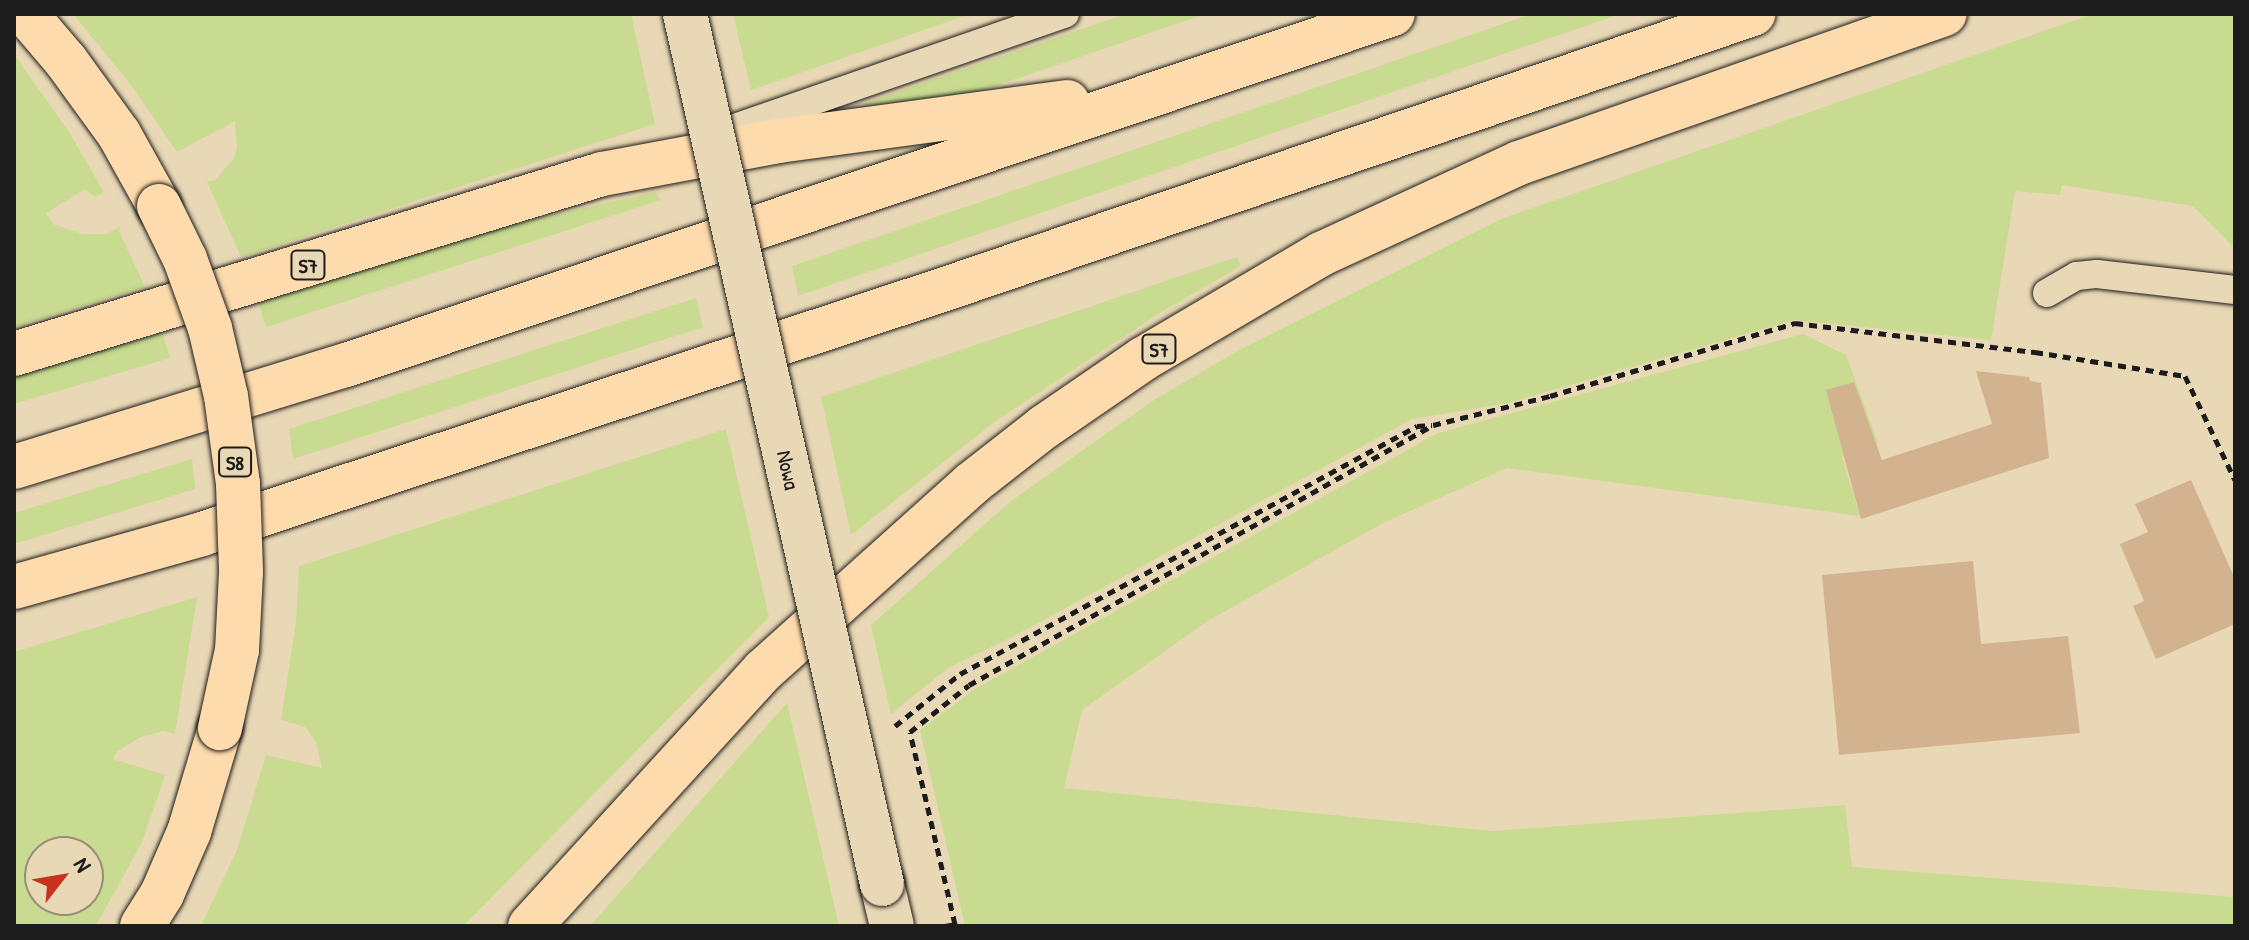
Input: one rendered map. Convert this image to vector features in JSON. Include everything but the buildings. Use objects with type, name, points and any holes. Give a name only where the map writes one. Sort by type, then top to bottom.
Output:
[{"type":"highway","name":"S8","points":[[26,14],[66,61],[119,134],[185,259],[210,328],[226,396],[238,484],[241,572],[237,650],[220,728],[189,832],[162,894],[142,926]]},
{"type":"highway","name":"S7","points":[[14,354],[602,174],[778,141],[988,115],[1194,81],[1393,14]]},
{"type":"highway","points":[[14,587],[202,534],[1753,14]]},
{"type":"highway","name":"S7","points":[[530,926],[645,796],[797,640],[971,484],[1044,427],[1143,359],[1321,254],[1519,163],[1945,14]]},
{"type":"highway","points":[[14,467],[303,379],[1194,81]]},
{"type":"street","name":"Nowa","points":[[685,14],[892,926]]},
{"type":"lane","points":[[602,174],[1065,14]]},
{"type":"lane","points":[[2047,293],[2077,276],[2097,274],[2235,290]]},
{"type":"path","points":[[894,726],[960,674],[1417,426],[1433,425],[1550,396],[1795,323],[2035,352],[2185,376],[2235,480]]},
{"type":"path","points":[[945,926],[955,924],[910,732],[969,685],[1433,425]]},
{"type":"green space","points":[[73,14],[631,14],[655,124],[241,257],[207,182],[215,180],[234,158],[237,147],[235,121],[177,152],[132,86]]},
{"type":"green space","points":[[733,14],[970,14],[751,90]]},
{"type":"green space","points":[[1126,14],[1205,14],[981,91],[881,108],[862,104]]},
{"type":"green space","points":[[1532,14],[1620,14],[798,296],[792,266]]},
{"type":"green space","points":[[2093,14],[2235,14],[2235,239],[2232,246],[2193,206],[2062,185],[2060,195],[2015,191],[1991,340],[1794,320],[1508,403],[1412,419],[1016,635],[948,668],[891,714],[871,625],[1011,501],[1154,400],[1239,350],[1501,219]]},
{"type":"green space","points":[[14,54],[69,132],[104,192],[95,197],[85,189],[46,213],[53,224],[82,234],[106,234],[121,226],[119,231],[145,287],[14,327]]},
{"type":"green space","points":[[655,192],[661,200],[266,327],[258,302],[469,234]]},
{"type":"green space","points":[[1237,257],[1241,266],[1163,311],[997,420],[851,535],[821,397]]},
{"type":"green space","points":[[696,298],[703,327],[293,459],[289,429]]},
{"type":"green space","points":[[162,332],[170,358],[14,404],[14,376]]},
{"type":"green space","points":[[1803,334],[1846,355],[1878,443],[1842,457],[1860,516],[1507,468],[1383,523],[1206,622],[1082,710],[1064,788],[1492,831],[1845,805],[1852,867],[2235,897],[2235,926],[965,926],[920,730],[975,689],[1438,433]]},
{"type":"green space","points":[[726,429],[769,617],[463,926],[201,926],[237,850],[266,755],[322,768],[316,742],[305,727],[281,720],[296,622],[299,566]]},
{"type":"green space","points":[[192,459],[195,489],[14,544],[14,513]]},
{"type":"green space","points":[[197,597],[175,734],[163,731],[141,737],[116,752],[113,759],[165,775],[142,842],[104,912],[104,836],[24,836],[24,916],[101,917],[95,926],[14,926],[14,652]]},
{"type":"green space","points":[[787,703],[839,926],[590,926]]}]
